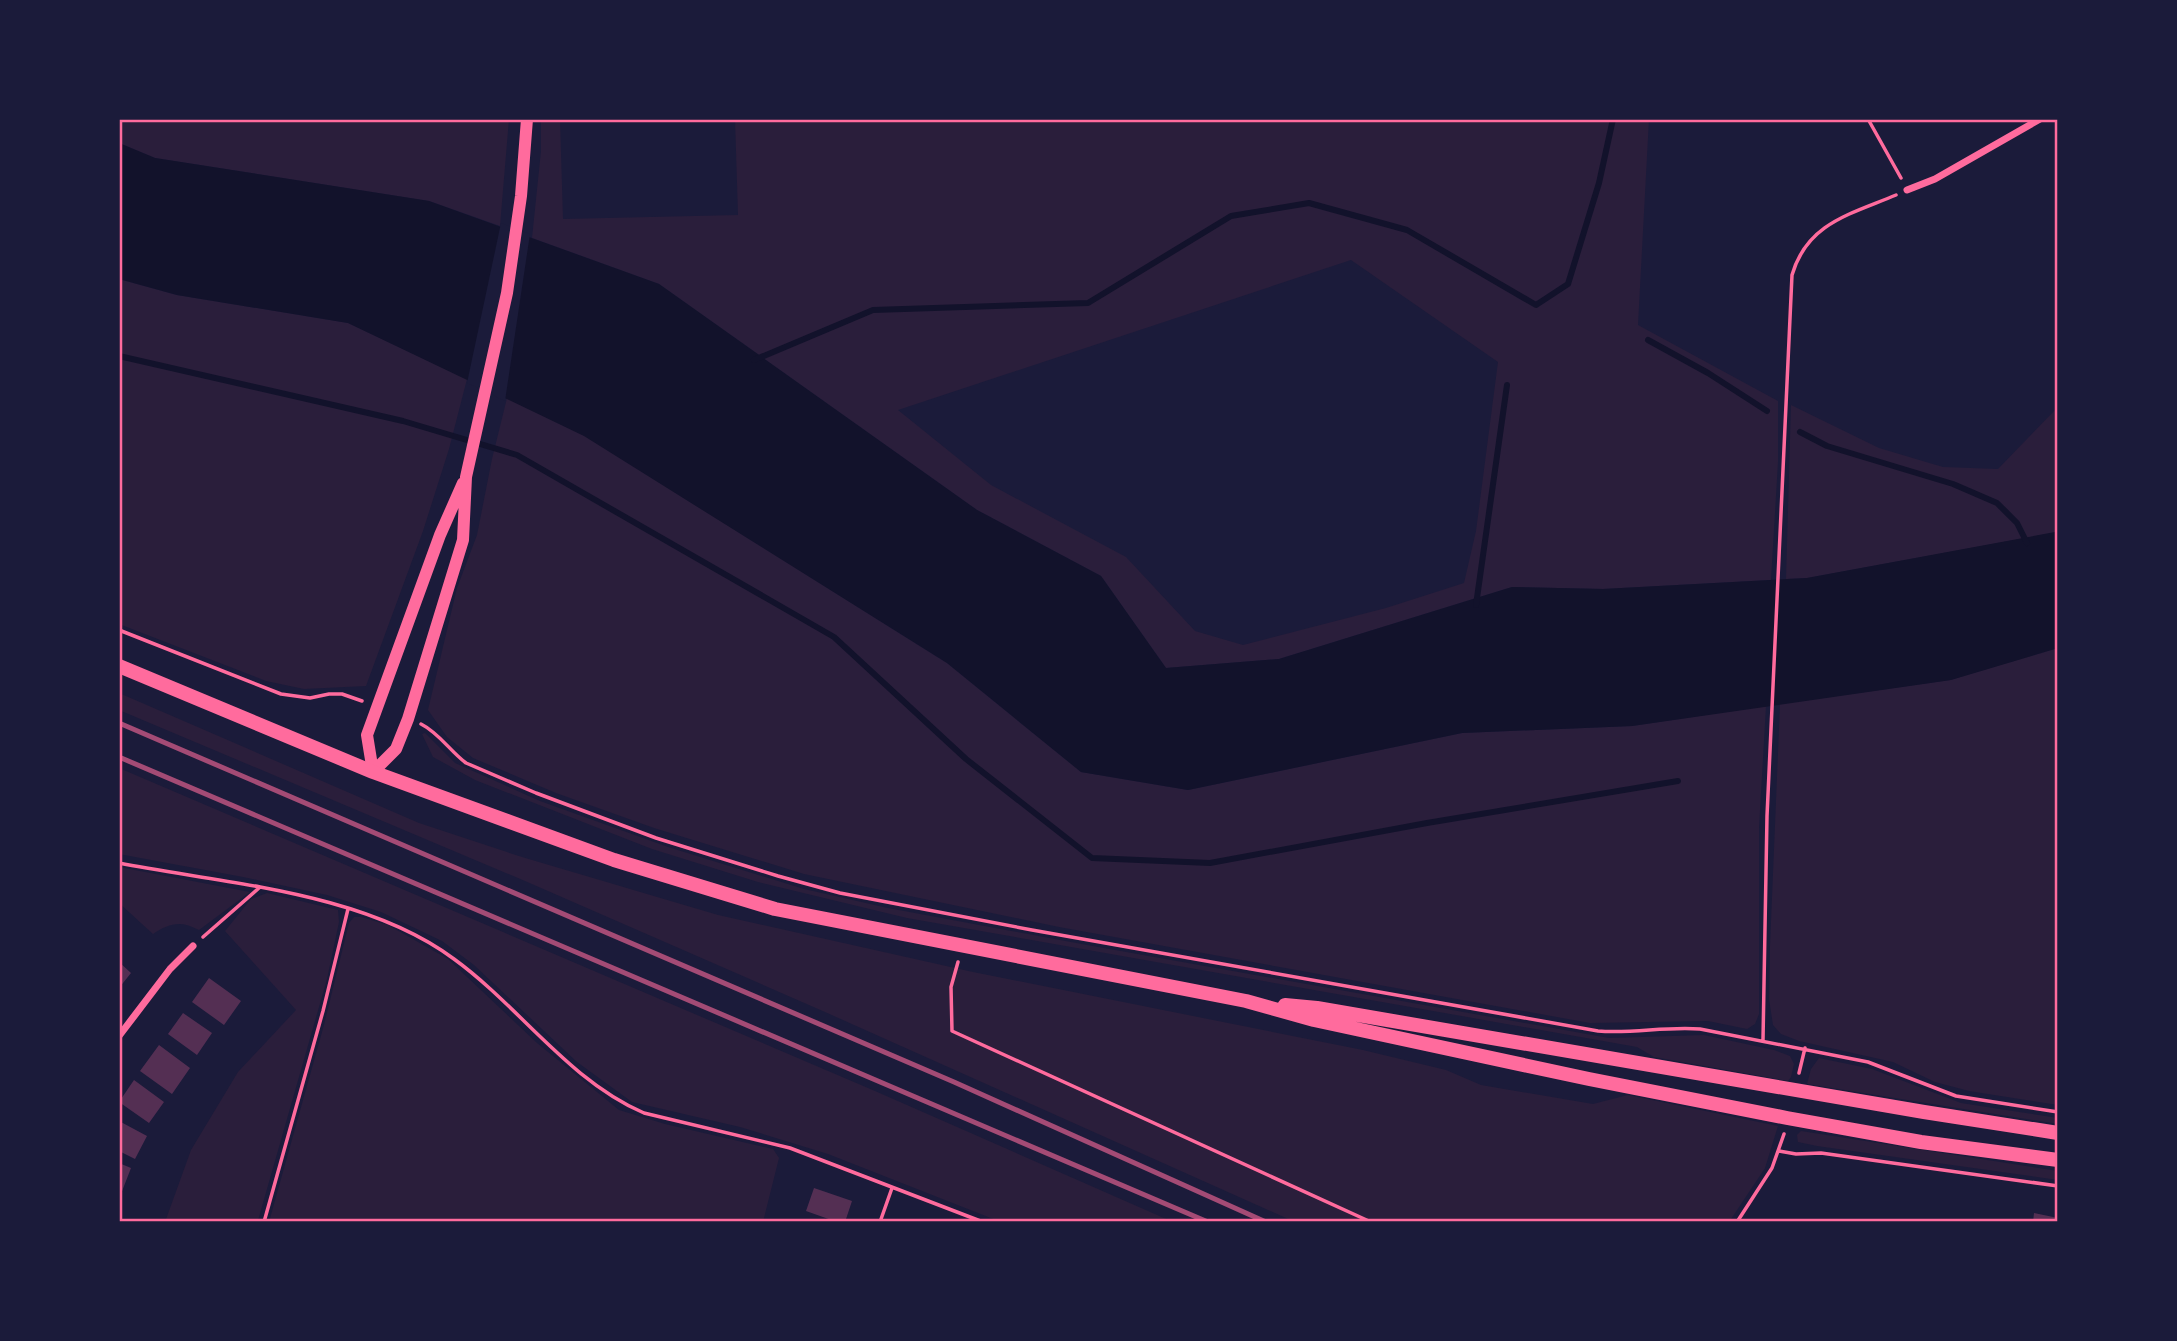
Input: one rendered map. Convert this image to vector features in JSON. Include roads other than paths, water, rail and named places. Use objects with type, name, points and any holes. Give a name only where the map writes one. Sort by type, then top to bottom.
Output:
[{"type":"main road","points":[[119,666],[373,772],[614,860],[775,909],[1246,1001],[1314,1020],[1787,1118],[1921,1142],[2058,1160]]},
{"type":"main road","points":[[1246,1001],[1317,1008],[2058,1133]]},
{"type":"street","points":[[373,772],[396,749],[408,719],[463,540],[466,477],[507,293],[521,196],[527,119]]},
{"type":"street","points":[[1907,190],[1935,179],[2040,119]]},
{"type":"street","points":[[373,772],[366,735],[440,535],[466,477]]},
{"type":"street","points":[[119,1036],[170,969],[193,946]]},
{"type":"lane","points":[[1883,1222],[1892,1222]]},
{"type":"waterway","points":[[754,360],[873,310],[1088,303],[1231,216],[1309,203],[1407,230],[1536,305],[1568,284],[1599,183],[1613,119]]},
{"type":"waterway","points":[[1648,340],[1708,373],[1767,411]]},
{"type":"waterway","points":[[119,356],[403,421],[517,455],[834,637],[966,759],[1092,858],[1210,863],[1678,781]]},
{"type":"waterway","points":[[1476,605],[1507,385]]},
{"type":"waterway","points":[[1800,432],[1827,446],[1953,484],[1997,503],[2017,523],[2027,543]]},
{"type":"railway","points":[[119,723],[954,1082],[1266,1222]]},
{"type":"railway","points":[[119,757],[1208,1222]]}]
